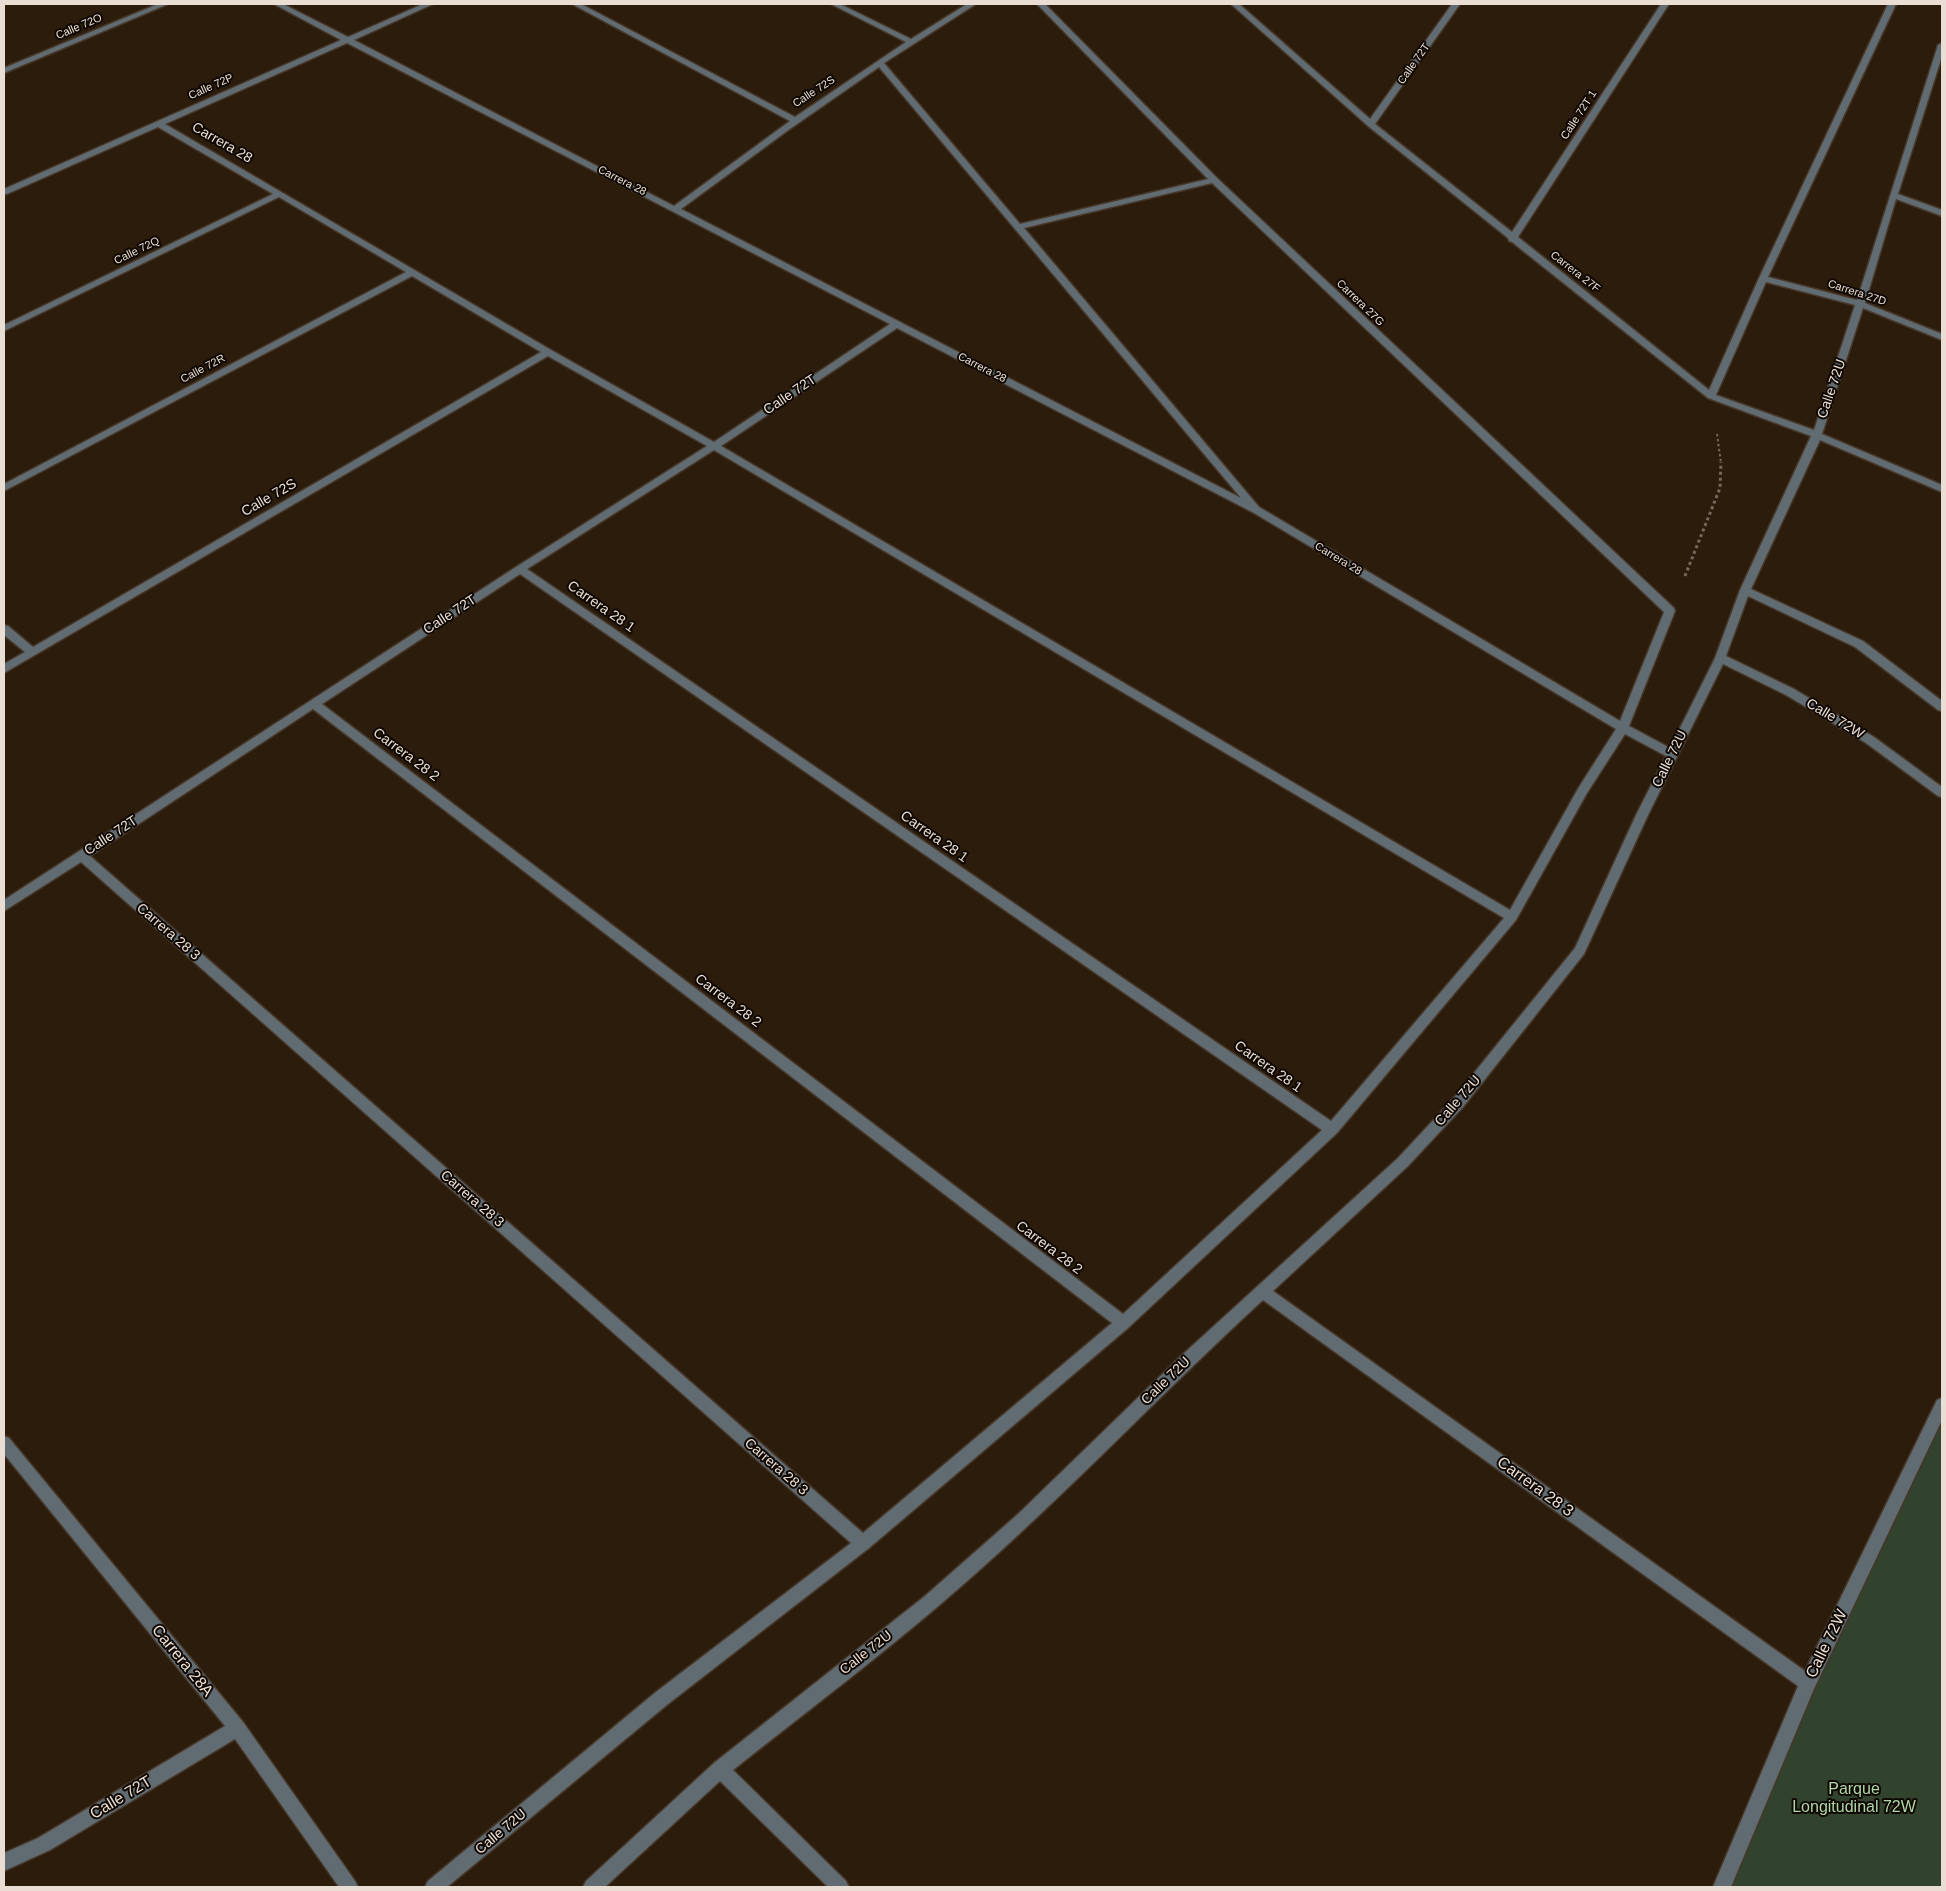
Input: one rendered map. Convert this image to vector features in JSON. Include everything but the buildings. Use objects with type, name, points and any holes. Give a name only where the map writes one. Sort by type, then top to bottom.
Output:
[{"type":"street","name":"Calle 72O","points":[[4,71],[164,4]]},
{"type":"street","name":"Carrera 28","points":[[278,4],[1258,511],[1623,728],[1672,754]]},
{"type":"street","name":"Calle 72P","points":[[4,192],[346,39],[429,4]]},
{"type":"street","points":[[576,4],[794,120]]},
{"type":"street","points":[[835,4],[910,41]]},
{"type":"street","name":"Calle 72S","points":[[675,208],[794,120],[910,41],[972,4]]},
{"type":"street","name":"Carrera 27G","points":[[1041,4],[1214,180],[1670,611]]},
{"type":"street","name":"Carrera 27F","points":[[1237,4],[1371,124],[1512,239],[1711,396],[1817,435],[1942,489]]},
{"type":"street","name":"Calle 72T","points":[[1371,124],[1456,4]]},
{"type":"street","name":"Calle 72T 1","points":[[1512,239],[1665,4]]},
{"type":"street","points":[[1711,396],[1763,278],[1891,5],[1880,4]]},
{"type":"street","name":"Calle 72U","points":[[592,1887],[720,1769],[931,1602],[1022,1520],[1186,1361],[1409,1155],[1458,1103],[1580,951],[1642,815],[1720,658],[1745,590],[1817,435],[1942,45]]},
{"type":"street","points":[[880,63],[1258,511]]},
{"type":"street","name":"Carrera 28","points":[[158,123],[548,352],[714,446],[1512,917]]},
{"type":"street","points":[[1020,227],[1214,180]]},
{"type":"street","name":"Calle 72Q","points":[[4,328],[279,194]]},
{"type":"street","points":[[1893,194],[1942,213]]},
{"type":"street","name":"Calle 72R","points":[[4,488],[413,272]]},
{"type":"street","name":"Carrera 27D","points":[[1763,278],[1860,304],[1942,337]]},
{"type":"street","name":"Calle 72T","points":[[4,906],[520,569],[714,446],[897,324]]},
{"type":"street","name":"Calle 72S","points":[[4,668],[548,352]]},
{"type":"street","name":"Carrera 28 1","points":[[520,569],[1332,1129]]},
{"type":"street","points":[[1745,590],[1859,644],[1942,707]]},
{"type":"street","name":"Calle 72U","points":[[434,1887],[662,1698],[863,1543],[1123,1323],[1332,1129],[1512,917],[1583,790],[1623,728],[1670,611]]},
{"type":"street","points":[[4,629],[32,652]]},
{"type":"street","name":"Calle 72W","points":[[1720,658],[1790,692],[1862,735],[1942,793]]},
{"type":"street","name":"Carrera 28 2","points":[[314,704],[1123,1323]]},
{"type":"street","name":"Carrera 28 3","points":[[82,856],[863,1543]]},
{"type":"street","name":"Carrera 28 3","points":[[1262,1291],[1808,1683]]},
{"type":"street","name":"Calle 72W","points":[[1722,1887],[1808,1683],[1942,1405]]},
{"type":"street","name":"Carrera 28A","points":[[4,1444],[237,1728],[349,1887]]},
{"type":"street","name":"Calle 72T","points":[[4,1862],[44,1844],[237,1728]]},
{"type":"street","points":[[720,1769],[840,1887]]},
{"type":"path","points":[[1670,611],[1720,488],[1721,457],[1711,396]]},
{"type":"green space","name":"Parque Longitudinal 72W","points":[[1942,1405],[1942,1887],[1722,1887],[1808,1683]]}]
